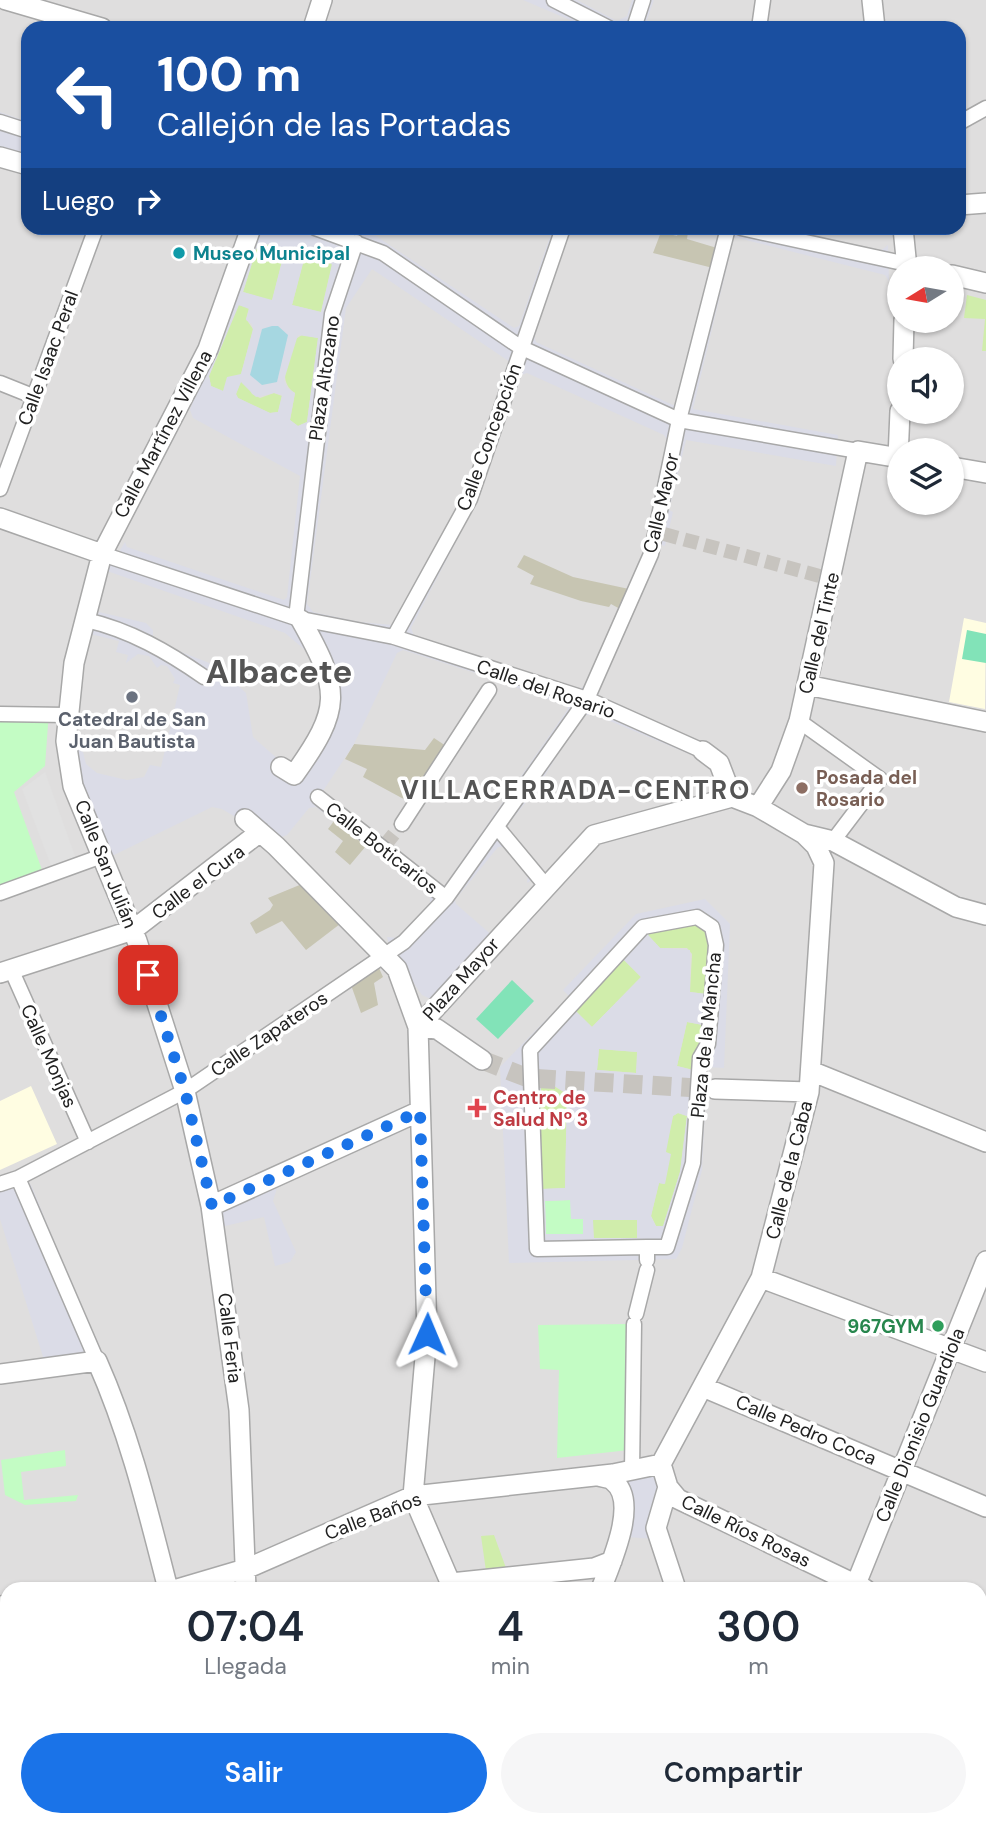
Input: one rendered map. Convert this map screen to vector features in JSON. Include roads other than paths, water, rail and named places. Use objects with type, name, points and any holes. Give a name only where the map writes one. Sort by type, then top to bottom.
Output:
[{"type":"street","points":[[6,0],[78,21]]},
{"type":"street","points":[[315,21],[322,0]]},
{"type":"street","points":[[554,0],[596,21]]},
{"type":"street","points":[[636,21],[643,0]]},
{"type":"street","points":[[760,21],[763,0]]},
{"type":"street","points":[[872,0],[874,21]]},
{"type":"street","points":[[966,119],[986,108]]},
{"type":"street","points":[[0,122],[21,129]]},
{"type":"street","points":[[0,157],[21,163]]},
{"type":"street","points":[[966,204],[986,202]]},
{"type":"street","name":"Calle Isaac Peral","points":[[0,489],[93,235]]},
{"type":"street","name":"Calle Martínez Villena","points":[[67,715],[77,632],[102,554],[191,388],[208,349],[244,235]]},
{"type":"street","points":[[336,235],[383,253],[520,347],[679,420],[887,456]]},
{"type":"street","name":"Calle Concepción","points":[[394,637],[470,499],[560,235]]},
{"type":"street","name":"Calle Mayor","points":[[385,956],[404,942],[446,898],[587,699],[661,533],[679,420],[726,235]]},
{"type":"street","points":[[772,235],[887,261]]},
{"type":"street","points":[[905,235],[910,256]]},
{"type":"street","name":"Plaza Altozano","points":[[299,619],[312,476],[332,314],[356,242]]},
{"type":"street","points":[[964,278],[986,283]]},
{"type":"street","points":[[0,383],[35,397]]},
{"type":"street","name":"Calle del Tinte","points":[[758,807],[781,771],[799,721],[858,451]]},
{"type":"street","points":[[964,469],[986,473]]},
{"type":"street","points":[[0,518],[102,554]]},
{"type":"street","name":"Calle del Rosario","points":[[102,554],[299,619],[394,637],[494,681],[587,699],[703,751],[719,763],[732,797]]},
{"type":"street","points":[[281,767],[293,775],[331,709],[328,676],[299,619]]},
{"type":"street","points":[[77,632],[115,629],[156,647],[204,677]]},
{"type":"street","points":[[402,824],[494,681]]},
{"type":"street","points":[[807,685],[986,722]]},
{"type":"street","points":[[0,714],[67,715]]},
{"type":"street","name":"Calle San Julián","points":[[67,715],[67,762],[73,786],[102,856],[140,925],[185,1091]]},
{"type":"street","points":[[799,721],[880,779],[834,841]]},
{"type":"street","name":"Calle Boticarios","points":[[318,797],[446,898]]},
{"type":"street","points":[[732,797],[758,807],[804,834],[834,841],[957,907],[986,915]]},
{"type":"street","name":"Plaza Mayor","points":[[418,1027],[594,835],[732,797]]},
{"type":"street","points":[[245,819],[385,956],[401,976],[418,1027],[427,1334],[413,1496],[450,1582]]},
{"type":"street","points":[[496,827],[546,886]]},
{"type":"street","name":"Calle el Cura","points":[[5,971],[140,925],[260,832]]},
{"type":"street","name":"Calle de la Caba","points":[[661,1464],[761,1278],[809,1092],[824,863],[816,846],[804,834]]},
{"type":"street","points":[[0,893],[102,856]]},
{"type":"street","name":"Plaza de la Mancha","points":[[697,917],[712,927],[716,945],[708,1044],[700,1058],[693,1163],[667,1247],[647,1259],[537,1249],[530,1050],[643,927],[697,917]]},
{"type":"street","name":"Calle Zapateros","points":[[0,1184],[18,1178],[185,1091],[385,956]]},
{"type":"street","name":"Calle Monjas","points":[[5,971],[88,1142]]},
{"type":"street","points":[[418,1027],[437,1029],[482,1060]]},
{"type":"street","points":[[811,1071],[986,1142]]},
{"type":"street","points":[[715,1089],[809,1092]]},
{"type":"street","name":"Calle Feria","points":[[185,1091],[212,1206],[239,1410],[247,1582]]},
{"type":"street","points":[[212,1206],[420,1111]]},
{"type":"street","points":[[18,1178],[120,1413],[134,1455],[166,1582]]},
{"type":"street","points":[[632,1471],[635,1319],[647,1259]]},
{"type":"street","name":"Calle Dionisio Guardiola","points":[[860,1582],[901,1471],[986,1261]]},
{"type":"street","points":[[761,1278],[986,1362]]},
{"type":"street","points":[[0,1374],[97,1361]]},
{"type":"street","name":"Calle Pedro Coca","points":[[703,1387],[986,1507]]},
{"type":"street","points":[[661,1464],[668,1487],[656,1528],[674,1582]]},
{"type":"street","name":"Calle Baños","points":[[200,1582],[248,1567],[413,1496],[598,1476],[661,1464]]},
{"type":"street","points":[[598,1476],[613,1481],[622,1493],[622,1530],[604,1582]]},
{"type":"street","name":"Calle Ríos Rosas","points":[[668,1487],[686,1504],[846,1582]]},
{"type":"street","points":[[484,1582],[594,1568],[612,1561]]},
{"type":"water","points":[[278,326],[288,335],[277,382],[262,385],[250,375],[262,329]]},
{"type":"tunnel","points":[[664,534],[831,579]]},
{"type":"tunnel","points":[[385,845],[402,824]]},
{"type":"tunnel","points":[[482,1060],[528,1078],[715,1089]]},
{"type":"place","name":"Museo Municipal","points":[[179,253]]},
{"type":"place","name":"Catedral de San Juan Bautista","points":[[132,697]]},
{"type":"place","name":"Posada del Rosario","points":[[802,788]]},
{"type":"place","name":"Centro de Salud Nº 3","points":[[477,1108]]},
{"type":"place","name":"967GYM","points":[[938,1326]]},
{"type":"district","name":"Albacete","points":[[279,671]]},
{"type":"district","name":"VILLACERRADA-CENTRO","points":[[576,790]]}]
